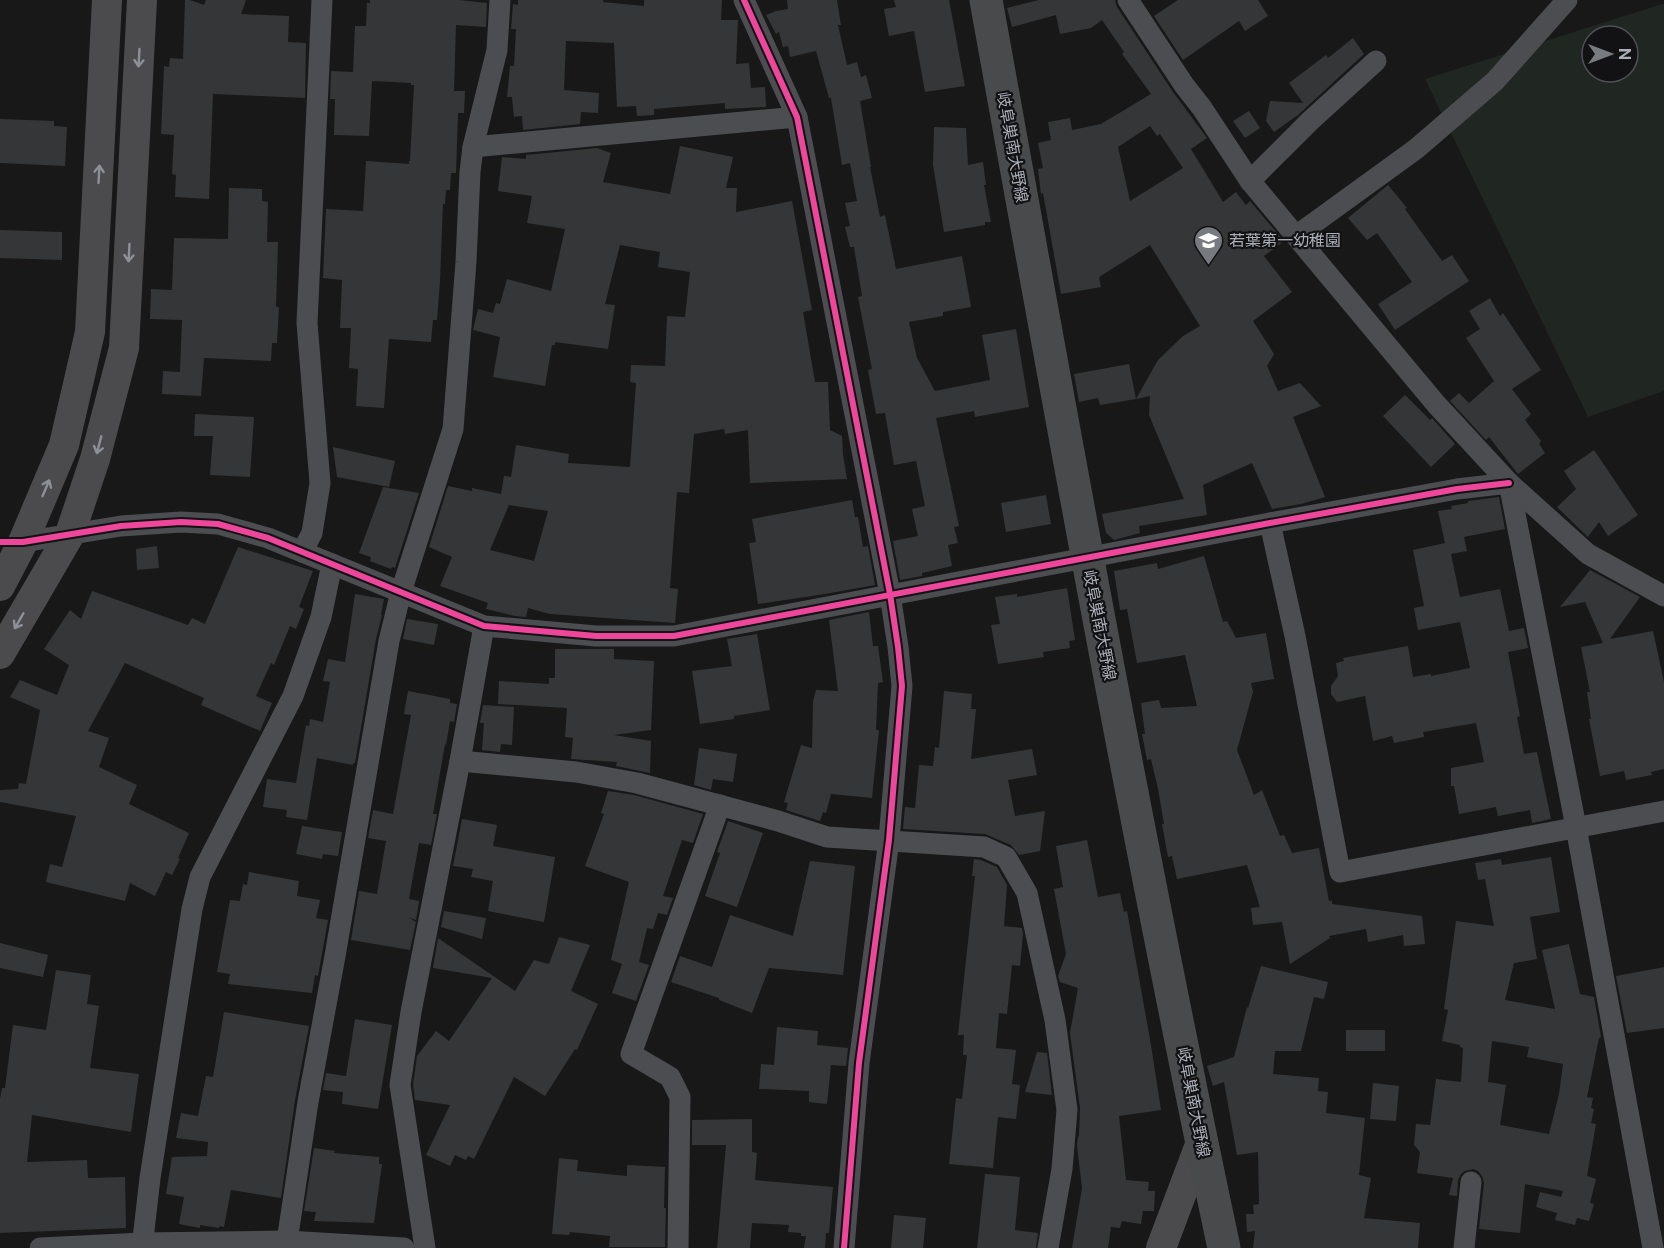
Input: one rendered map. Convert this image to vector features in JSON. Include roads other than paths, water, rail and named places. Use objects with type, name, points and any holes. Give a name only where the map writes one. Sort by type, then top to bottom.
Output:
[{"type":"main road","name":"岐阜巣南大野線","points":[[986,0],[1087,558],[1201,1142],[1224,1248]]},
{"type":"street","points":[[0,586],[11,542],[64,445],[90,332],[107,0]]},
{"type":"street","points":[[0,654],[69,534],[95,459],[124,348],[142,0]]},
{"type":"street","points":[[302,552],[312,533],[320,483],[307,323],[322,0]]},
{"type":"street","points":[[287,1244],[308,1102],[338,945],[389,641],[453,429],[466,262],[470,172],[473,147],[497,50],[500,0]]},
{"type":"street","points":[[744,0],[797,117],[890,594],[902,686],[889,840],[859,1063],[844,1248]]},
{"type":"street","points":[[1128,0],[1250,181],[1436,404],[1509,483],[1588,555],[1664,596]]},
{"type":"street","points":[[1296,236],[1416,150],[1495,81],[1567,0]]},
{"type":"street","points":[[1250,181],[1310,121],[1376,61]]},
{"type":"street","points":[[473,147],[797,117]]},
{"type":"street","points":[[11,542],[122,526],[181,522],[218,524],[268,538],[484,626],[596,636],[674,636],[1270,523],[1457,489],[1509,483]]},
{"type":"street","points":[[1509,483],[1576,827],[1653,1248]]},
{"type":"street","points":[[1270,523],[1295,636],[1340,872],[1664,811]]},
{"type":"street","points":[[142,1245],[150,1178],[188,932],[200,877],[293,696],[321,617],[332,564]]},
{"type":"street","points":[[425,1248],[400,1085],[411,1012],[484,626]]},
{"type":"street","points":[[460,761],[576,772],[637,783],[778,821],[827,837],[984,847],[1006,857],[1027,893],[1055,1020],[1067,1110],[1062,1169],[1048,1248]]},
{"type":"street","points":[[678,1248],[680,1097],[670,1077],[631,1054],[720,805]]},
{"type":"street","points":[[1161,1248],[1201,1142]]},
{"type":"street","points":[[1464,1248],[1471,1182]]},
{"type":"street","points":[[40,1248],[287,1244],[404,1248]]},
{"type":"place","name":"若葉第一幼稚園","points":[[1208,266]]}]
